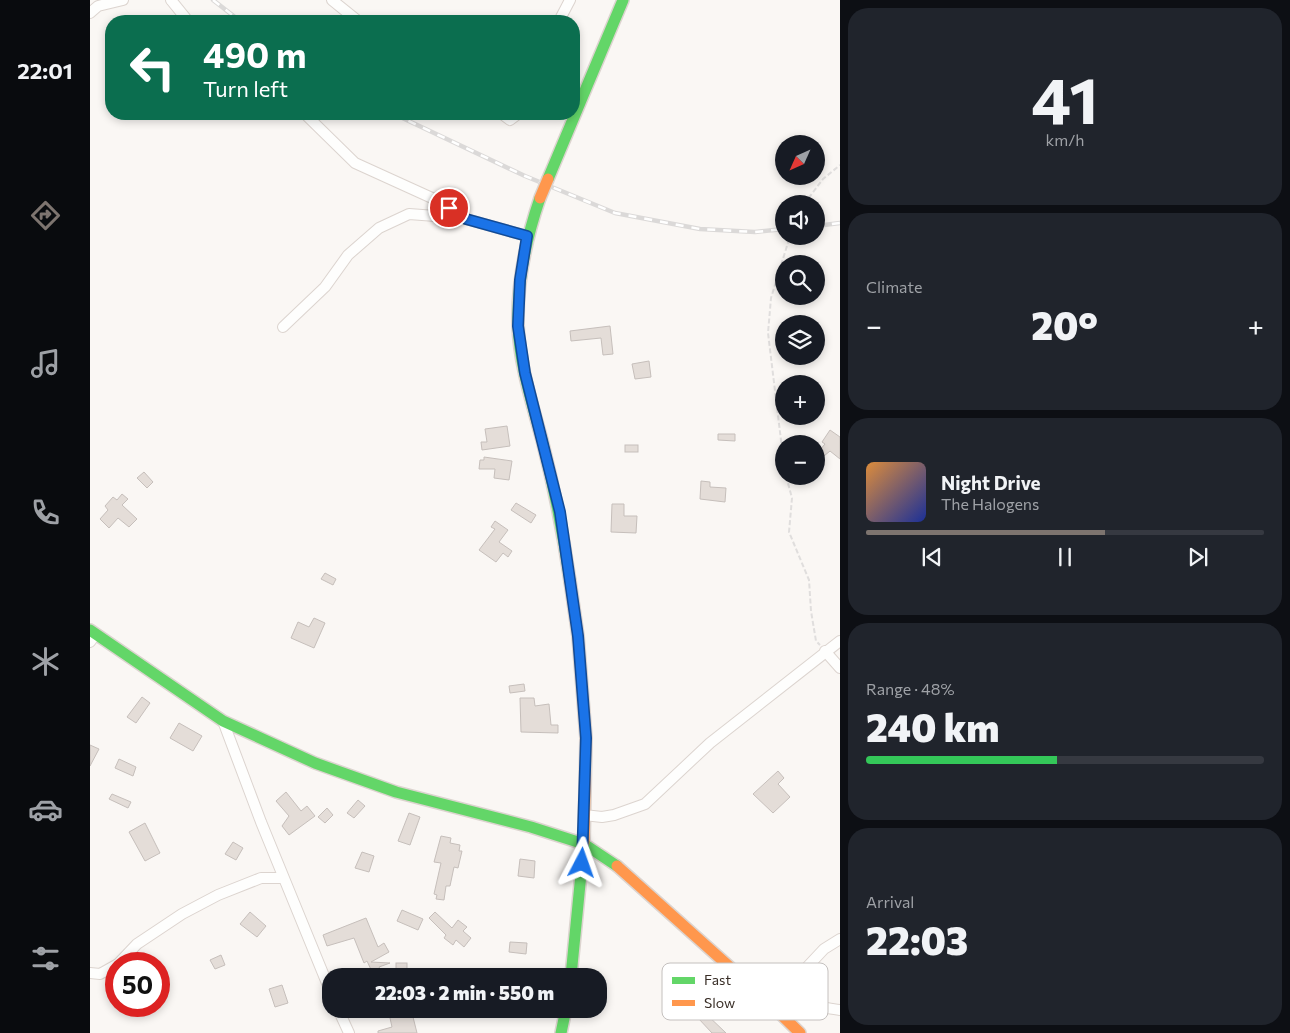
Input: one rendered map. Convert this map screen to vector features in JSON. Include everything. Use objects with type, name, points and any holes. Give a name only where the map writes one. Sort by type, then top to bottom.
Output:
[{"type":"main road","points":[[580,102],[623,0]]},
{"type":"main road","points":[[572,120],[540,198],[527,236],[520,280],[518,326],[525,373],[560,512],[578,636],[586,738],[584,844],[572,968]]},
{"type":"main road","points":[[92,635],[223,721],[315,763],[396,792],[531,827],[584,844],[618,867],[725,963]]},
{"type":"main road","points":[[561,1033],[564,1018]]},
{"type":"main road","points":[[786,1020],[800,1033]]},
{"type":"street","points":[[90,13],[98,6],[122,0]]},
{"type":"street","points":[[171,0],[183,15]]},
{"type":"street","points":[[332,0],[351,15]]},
{"type":"street","points":[[562,15],[570,0]]},
{"type":"street","points":[[310,120],[355,164],[432,198],[466,219]]},
{"type":"street","points":[[283,327],[325,287],[348,255],[379,228],[409,214],[466,219],[527,236]]},
{"type":"street","points":[[584,815],[602,817],[614,815],[645,804],[710,743],[761,701],[790,683],[825,651],[840,641]]},
{"type":"street","points":[[825,651],[840,668]]},
{"type":"street","points":[[223,721],[283,878],[322,972]]},
{"type":"street","points":[[129,952],[137,944],[182,914],[212,898],[260,878],[283,878]]},
{"type":"street","points":[[810,963],[824,948],[840,938]]},
{"type":"street","points":[[90,974],[100,974],[105,971]]},
{"type":"street","points":[[342,1018],[349,1033]]},
{"type":"path","points":[[811,195],[823,179],[840,166]]},
{"type":"path","points":[[780,435],[768,333],[771,298],[787,245]]},
{"type":"path","points":[[788,485],[792,498],[789,532],[809,580],[811,611],[816,641],[825,651]]},
{"type":"building","points":[[610,326],[613,354],[603,355],[601,338],[571,341],[570,331]]},
{"type":"building","points":[[649,361],[651,377],[635,379],[632,364]]},
{"type":"building","points":[[507,426],[510,446],[482,450],[481,442],[487,442],[485,429]]},
{"type":"building","points":[[830,430],[840,437],[840,459],[830,451],[825,455],[825,438]]},
{"type":"building","points":[[718,434],[735,434],[735,441],[718,440]]},
{"type":"building","points":[[625,445],[638,445],[638,452],[625,452]]},
{"type":"building","points":[[484,457],[512,461],[509,480],[494,478],[495,469],[479,469],[480,460],[484,460]]},
{"type":"building","points":[[144,472],[153,482],[147,488],[137,478]]},
{"type":"building","points":[[701,481],[710,482],[710,487],[726,488],[725,502],[700,499]]},
{"type":"building","points":[[122,494],[128,499],[122,505],[137,519],[129,527],[118,518],[109,528],[100,519],[108,510],[105,506],[113,497],[117,500]]},
{"type":"building","points":[[516,503],[536,515],[531,523],[511,510]]},
{"type":"building","points":[[612,504],[624,504],[624,516],[637,516],[636,533],[611,532]]},
{"type":"building","points":[[495,521],[508,530],[499,542],[512,551],[508,557],[503,553],[496,562],[479,550],[495,529],[491,527]]},
{"type":"building","points":[[325,573],[336,579],[333,585],[321,579]]},
{"type":"building","points":[[314,618],[325,623],[314,648],[291,638],[298,622],[309,627]]},
{"type":"building","points":[[524,684],[525,691],[510,693],[509,686]]},
{"type":"building","points":[[142,697],[150,703],[136,723],[127,717]]},
{"type":"building","points":[[520,698],[534,698],[535,706],[549,704],[551,725],[558,725],[558,733],[521,732]]},
{"type":"building","points":[[179,723],[202,736],[193,751],[170,738]]},
{"type":"building","points":[[90,745],[99,749],[90,766]]},
{"type":"building","points":[[119,759],[136,767],[133,776],[115,768]]},
{"type":"building","points":[[778,771],[784,778],[778,784],[790,797],[773,813],[753,794]]},
{"type":"building","points":[[286,792],[301,811],[307,806],[315,816],[289,835],[282,826],[289,816],[276,801]]},
{"type":"building","points":[[112,794],[131,802],[128,808],[109,799]]},
{"type":"building","points":[[358,800],[365,806],[354,818],[347,813]]},
{"type":"building","points":[[327,808],[333,815],[325,823],[318,817]]},
{"type":"building","points":[[409,813],[420,817],[410,845],[398,841]]},
{"type":"building","points":[[145,823],[160,853],[145,861],[129,832]]},
{"type":"building","points":[[441,836],[451,838],[450,843],[460,845],[459,851],[462,851],[458,868],[454,867],[450,886],[446,886],[444,900],[436,899],[437,895],[434,894],[441,863],[434,862]]},
{"type":"building","points":[[233,842],[243,848],[236,860],[225,854]]},
{"type":"building","points":[[362,852],[374,856],[369,872],[355,868]]},
{"type":"building","points":[[520,859],[535,861],[534,878],[518,876]]},
{"type":"building","points":[[402,910],[423,919],[418,930],[397,921]]},
{"type":"building","points":[[250,912],[266,926],[257,937],[240,924]]},
{"type":"building","points":[[435,912],[452,928],[458,920],[467,927],[463,931],[471,938],[464,947],[456,940],[453,945],[444,938],[446,935],[429,918]]},
{"type":"building","points":[[366,918],[378,947],[384,943],[389,952],[371,962],[390,963],[380,968],[370,968],[367,961],[364,963],[354,938],[327,946],[323,935]]},
{"type":"building","points":[[510,942],[527,943],[526,954],[509,952]]},
{"type":"building","points":[[221,955],[225,965],[215,969],[210,960]]},
{"type":"building","points":[[396,963],[407,963],[407,968],[396,968]]},
{"type":"building","points":[[282,985],[288,1003],[275,1007],[269,989]]},
{"type":"building","points":[[390,1018],[413,1018],[417,1033],[378,1033],[378,1031],[392,1027]]},
{"type":"building","points":[[700,1020],[712,1020],[726,1033],[712,1033]]},
{"type":"railway","points":[[213,0],[232,15]]},
{"type":"railway","points":[[407,120],[525,176],[615,213],[700,229],[755,232],[775,230]]},
{"type":"railway","points":[[825,225],[840,223]]},
{"type":"traffic: fast","points":[[580,103],[623,0]]},
{"type":"traffic: fast","points":[[548,179],[573,120]]},
{"type":"traffic: fast","points":[[540,198],[527,244],[521,276],[518,308],[519,339],[527,383],[554,493],[570,581]]},
{"type":"traffic: fast","points":[[90,630],[223,721],[315,763],[396,792],[531,827],[584,844],[617,866]]},
{"type":"traffic: fast","points":[[572,968],[584,843]]},
{"type":"traffic: fast","points":[[561,1033],[564,1018]]},
{"type":"traffic: slow","points":[[540,198],[548,179]]},
{"type":"traffic: slow","points":[[570,581],[578,636],[586,738],[584,843]]},
{"type":"traffic: slow","points":[[617,866],[725,963]]},
{"type":"traffic: slow","points":[[787,1020],[800,1033]]},
{"type":"route","points":[[449,208],[466,219],[527,236],[520,280],[518,326],[525,373],[560,512],[578,636],[586,738],[582,863]]}]
